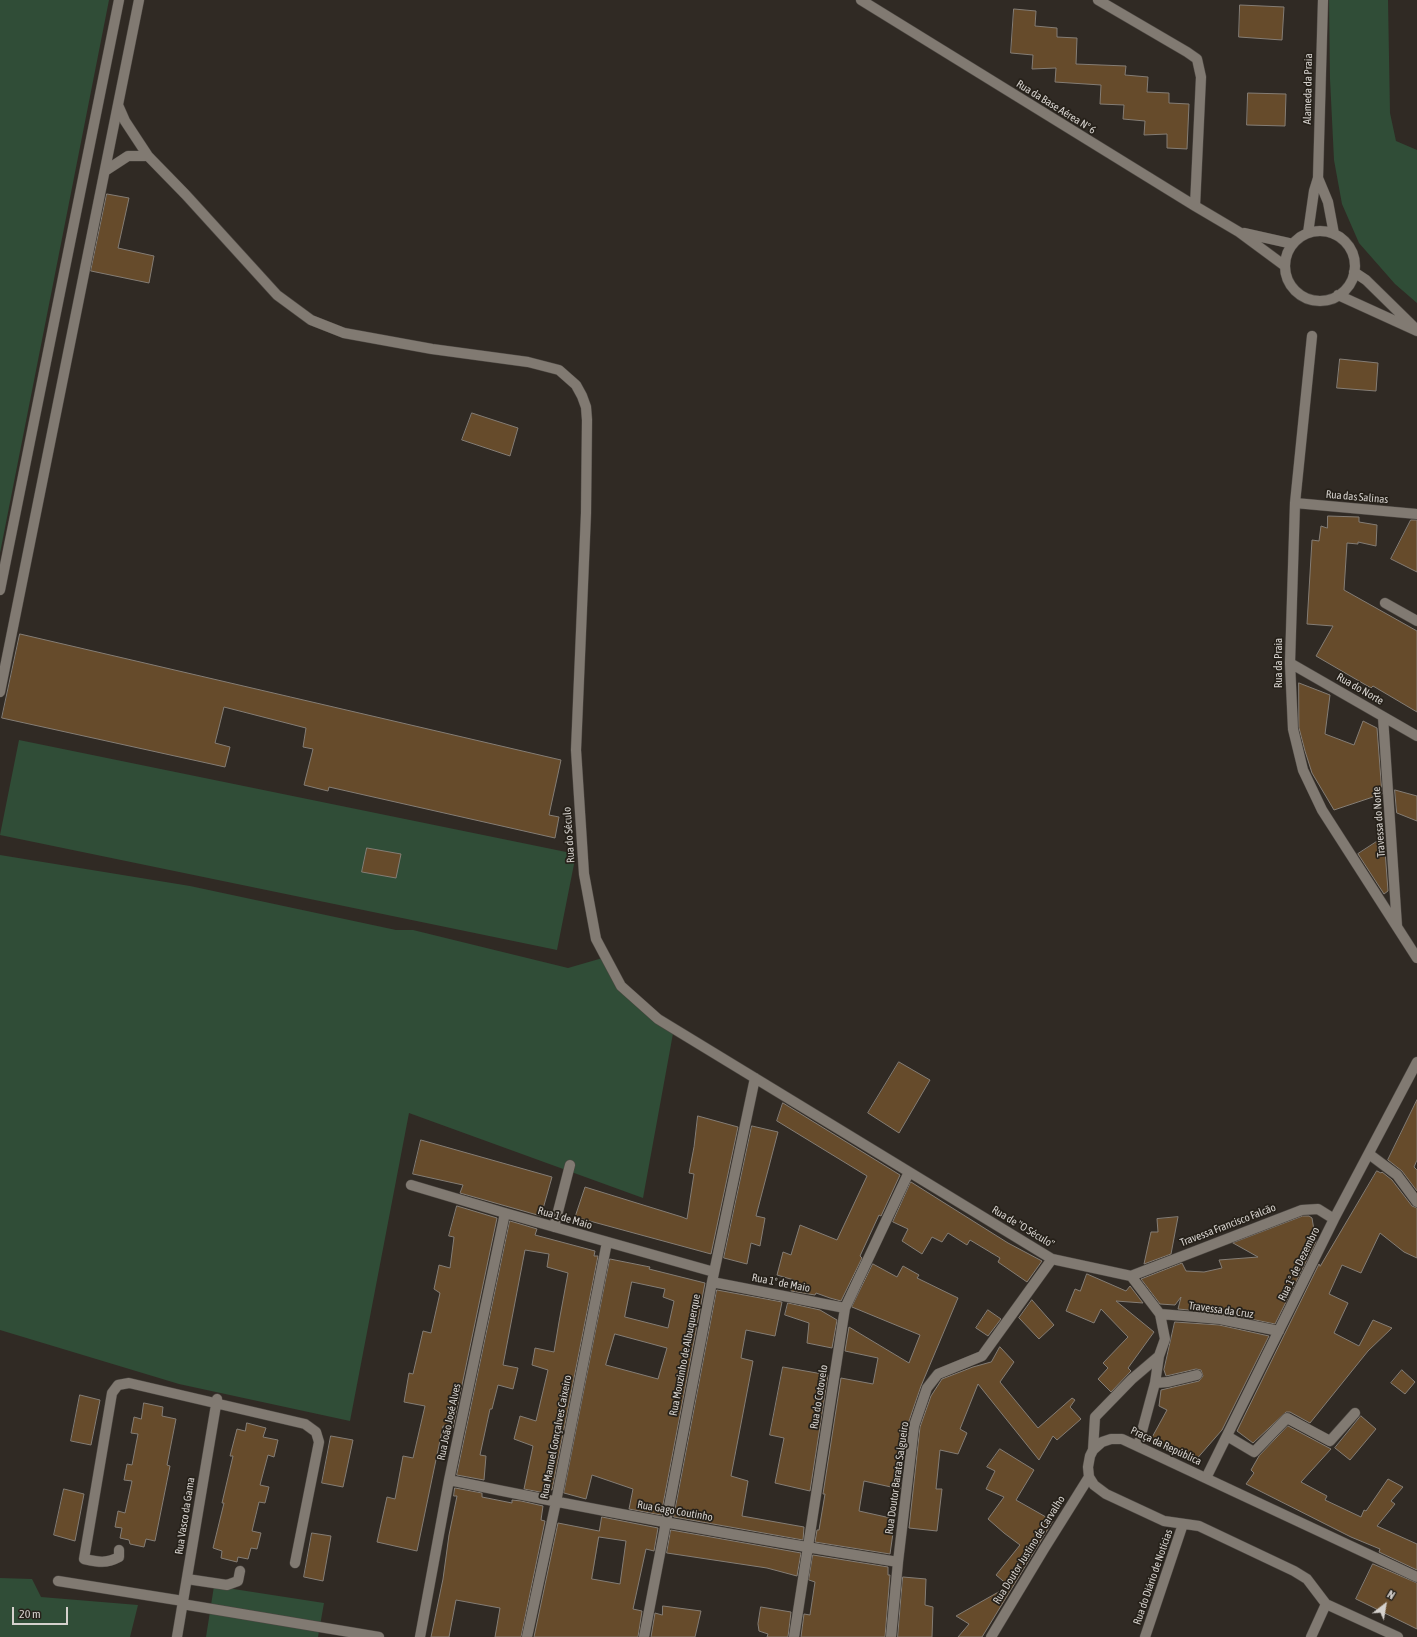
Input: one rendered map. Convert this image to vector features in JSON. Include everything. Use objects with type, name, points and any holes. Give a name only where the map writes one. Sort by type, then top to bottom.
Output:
[{"type":"street","points":[[0,590],[119,0]]},
{"type":"street","points":[[0,692],[139,0]]},
{"type":"street","name":"Rua da Base Aérea Nº 6","points":[[861,0],[1239,232]]},
{"type":"street","points":[[1098,0],[1197,59],[1201,77],[1195,206]]},
{"type":"street","name":"Alameda da Praia","points":[[1318,178],[1323,0]]},
{"type":"street","name":"Rua do Século","points":[[118,105],[125,121],[148,156],[186,195],[277,295],[311,320],[344,333],[432,349],[528,362],[560,370],[576,385],[586,407],[587,420],[586,513],[576,750],[584,874],[596,939],[621,986],[658,1019],[755,1078]]},
{"type":"street","points":[[105,171],[128,156],[148,156]]},
{"type":"street","points":[[1308,233],[1314,191],[1318,178]]},
{"type":"street","points":[[1318,178],[1328,202],[1334,234]]},
{"type":"street","points":[[1319,231],[1334,234],[1339,237],[1351,250],[1355,264],[1354,272],[1349,285],[1338,295],[1332,298],[1317,300],[1310,299],[1300,294],[1287,277],[1285,266],[1287,256],[1293,244],[1299,238],[1308,233],[1319,231]]},
{"type":"street","points":[[1239,232],[1293,244]]},
{"type":"street","points":[[1239,232],[1285,266]]},
{"type":"street","points":[[1354,272],[1366,280],[1417,330]]},
{"type":"street","points":[[1338,295],[1417,330]]},
{"type":"street","name":"Rua da Praia","points":[[1312,336],[1295,504],[1290,663],[1293,729],[1303,770],[1322,810],[1417,958]]},
{"type":"street","name":"Rua das Salinas","points":[[1295,504],[1417,514]]},
{"type":"street","points":[[1385,603],[1417,621]]},
{"type":"street","name":"Rua do Norte","points":[[1290,663],[1417,736]]},
{"type":"street","name":"Travessa do Norte","points":[[1384,717],[1397,926]]},
{"type":"street","name":"Rua 1º de Dezembro","points":[[1206,1478],[1334,1219],[1417,1062]]},
{"type":"street","name":"Rua de \"O Século\"","points":[[755,1078],[1052,1259],[1131,1276]]},
{"type":"street","name":"Rua Mouzinho de Albuquerque","points":[[644,1637],[713,1277],[755,1078]]},
{"type":"street","points":[[1369,1154],[1397,1175],[1417,1202]]},
{"type":"street","points":[[554,1227],[570,1165]]},
{"type":"street","name":"Rua do Cotovelo","points":[[794,1637],[845,1308],[909,1172]]},
{"type":"street","name":"Rua 1 de Maio","points":[[411,1185],[607,1242],[713,1277]]},
{"type":"street","name":"Travessa Francisco Falcão","points":[[1131,1276],[1302,1210],[1318,1209],[1334,1219]]},
{"type":"street","name":"Rua João José Alves","points":[[420,1637],[449,1480],[505,1213]]},
{"type":"street","name":"Rua Manuel Gonçalves Caixeiro","points":[[527,1637],[556,1502],[607,1242]]},
{"type":"street","name":"Rua Doutor Barata Salgueiro","points":[[891,1637],[914,1426],[927,1388],[938,1374],[982,1356],[1052,1259]]},
{"type":"street","points":[[1131,1276],[1160,1314],[1165,1339],[1159,1356],[1155,1383],[1138,1446]]},
{"type":"street","name":"Rua 1° de Maio","points":[[713,1277],[845,1308]]},
{"type":"street","name":"Travessa da Cruz","points":[[1160,1314],[1220,1319],[1279,1331]]},
{"type":"street","points":[[1159,1356],[1132,1379],[1095,1416],[1093,1450],[1088,1467],[1089,1477],[1094,1485],[1106,1494],[1164,1521],[1199,1526],[1294,1571],[1307,1579],[1326,1604],[1398,1637]]},
{"type":"street","points":[[1155,1383],[1168,1382],[1198,1375]]},
{"type":"street","points":[[119,1550],[119,1557],[111,1562],[98,1562],[84,1559],[112,1393],[118,1385],[129,1383],[216,1401],[305,1424],[316,1432],[319,1442],[295,1563]]},
{"type":"street","name":"Rua Vasco da Gama","points":[[176,1637],[216,1401]]},
{"type":"street","points":[[1227,1436],[1254,1452],[1287,1418],[1330,1441],[1355,1413]]},
{"type":"street","name":"Praça da República","points":[[1093,1450],[1102,1442],[1110,1438],[1122,1439],[1417,1577]]},
{"type":"street","name":"Rua Doutor Justino de Carvalho","points":[[990,1637],[1089,1477]]},
{"type":"street","name":"Rua Gago Coutinho","points":[[449,1480],[665,1522],[809,1548],[898,1562]]},
{"type":"street","name":"Rua do Diário de Notícias","points":[[1145,1637],[1183,1524]]},
{"type":"street","points":[[187,1579],[227,1585],[238,1581],[240,1572]]},
{"type":"street","points":[[58,1581],[379,1637]]},
{"type":"street","points":[[1312,1637],[1326,1604]]},
{"type":"green space","points":[[0,0],[109,0],[0,553]]},
{"type":"green space","points":[[1329,0],[1388,0],[1390,113],[1396,141],[1417,150],[1417,303],[1395,284],[1359,243],[1342,204],[1334,160],[1330,79]]},
{"type":"green space","points":[[19,740],[576,854],[557,950],[0,835]]},
{"type":"green space","points":[[0,855],[190,886],[396,930],[413,930],[568,968],[606,957],[621,986],[674,1028],[643,1198],[409,1113],[350,1421],[179,1384],[0,1330]]},
{"type":"green space","points":[[0,1578],[32,1579],[41,1597],[138,1605],[130,1637],[0,1637]]},
{"type":"green space","points":[[214,1586],[324,1603],[318,1637],[206,1637]]},
{"type":"building","points":[[1240,5],[1284,7],[1282,40],[1239,37]]},
{"type":"building","points":[[1014,9],[1036,11],[1035,26],[1057,28],[1057,37],[1077,38],[1076,64],[1126,66],[1125,75],[1148,77],[1147,92],[1169,93],[1169,103],[1189,104],[1187,149],[1167,148],[1167,134],[1144,135],[1145,121],[1123,119],[1124,105],[1100,104],[1101,85],[1055,82],[1056,68],[1032,69],[1033,55],[1011,53]]},
{"type":"building","points":[[1248,93],[1286,94],[1285,126],[1247,125]]},
{"type":"building","points":[[107,194],[129,198],[118,248],[154,256],[149,283],[91,271]]},
{"type":"building","points":[[1340,359],[1378,363],[1376,391],[1337,388]]},
{"type":"building","points":[[472,413],[518,428],[510,456],[462,440]]},
{"type":"building","points":[[1328,516],[1359,517],[1359,522],[1377,525],[1376,546],[1358,542],[1358,544],[1347,543],[1344,590],[1417,631],[1417,712],[1373,686],[1371,688],[1316,656],[1333,626],[1307,624],[1312,540],[1319,541],[1321,526],[1327,528]]},
{"type":"building","points":[[1411,520],[1417,520],[1417,572],[1391,559]]},
{"type":"building","points":[[20,634],[561,760],[549,815],[559,817],[555,838],[329,787],[328,791],[304,785],[313,749],[303,747],[306,728],[224,707],[215,743],[230,747],[225,767],[2,718]]},
{"type":"building","points":[[1299,683],[1330,695],[1325,734],[1354,745],[1363,721],[1377,728],[1382,794],[1334,810],[1312,773],[1305,751],[1299,728]]},
{"type":"building","points":[[1395,790],[1417,796],[1417,821],[1397,813]]},
{"type":"building","points":[[1384,837],[1388,891],[1384,894],[1358,854]]},
{"type":"building","points":[[367,848],[401,854],[396,878],[362,872]]},
{"type":"building","points":[[899,1062],[930,1080],[899,1133],[868,1113]]},
{"type":"building","points":[[1417,1100],[1417,1160],[1414,1167],[1417,1170],[1417,1191],[1402,1171],[1388,1160]]},
{"type":"building","points":[[783,1103],[900,1175],[881,1216],[879,1215],[860,1256],[862,1258],[841,1301],[816,1293],[815,1295],[791,1291],[794,1280],[777,1275],[783,1252],[791,1255],[800,1225],[837,1240],[867,1176],[777,1121]]},
{"type":"building","points":[[698,1116],[738,1127],[711,1254],[575,1217],[585,1187],[687,1219],[694,1174],[689,1173]]},
{"type":"building","points":[[752,1126],[778,1132],[756,1216],[765,1218],[760,1246],[751,1243],[747,1264],[724,1258]]},
{"type":"building","points":[[421,1140],[552,1177],[541,1216],[460,1193],[463,1185],[413,1174]]},
{"type":"building","points":[[1377,1171],[1382,1172],[1392,1180],[1412,1206],[1417,1208],[1417,1258],[1404,1252],[1380,1233],[1361,1273],[1342,1265],[1329,1294],[1348,1303],[1334,1333],[1359,1346],[1373,1320],[1392,1328],[1368,1351],[1310,1423],[1290,1412],[1286,1412],[1253,1443],[1237,1431],[1319,1264],[1320,1266]]},
{"type":"building","points":[[911,1182],[1008,1243],[1042,1261],[1027,1282],[998,1262],[1000,1258],[970,1240],[967,1245],[948,1233],[942,1242],[932,1237],[922,1254],[902,1241],[908,1229],[893,1222]]},
{"type":"building","points":[[457,1206],[497,1218],[453,1428],[443,1426],[417,1551],[377,1542],[387,1497],[395,1499],[403,1456],[413,1458],[425,1406],[404,1402],[409,1373],[413,1374],[423,1331],[431,1333],[440,1293],[434,1289],[439,1265],[450,1268],[454,1237],[449,1236]]},
{"type":"building","points":[[1303,1216],[1309,1216],[1312,1218],[1316,1242],[1275,1324],[1221,1313],[1178,1309],[1181,1297],[1175,1305],[1160,1304],[1141,1279],[1182,1263],[1186,1271],[1204,1272],[1222,1268],[1219,1260],[1258,1257],[1233,1243]]},
{"type":"building","points":[[1178,1217],[1171,1254],[1144,1264],[1151,1232],[1158,1232],[1157,1219]]},
{"type":"building","points":[[510,1221],[537,1229],[535,1235],[595,1251],[594,1256],[598,1256],[552,1490],[548,1489],[548,1492],[545,1491],[545,1493],[524,1489],[533,1446],[514,1439],[520,1416],[536,1421],[548,1370],[532,1365],[535,1348],[554,1352],[568,1273],[547,1267],[549,1254],[525,1250],[503,1365],[518,1368],[513,1389],[498,1385],[492,1409],[490,1409],[480,1455],[486,1456],[484,1480],[457,1475]]},
{"type":"building","points":[[610,1259],[650,1267],[649,1269],[705,1283],[661,1515],[629,1509],[633,1489],[592,1475],[586,1499],[564,1493]],"holes":[[[632,1282],[665,1289],[663,1297],[674,1301],[668,1328],[625,1317]],[[615,1334],[667,1348],[658,1379],[606,1365]]]},
{"type":"building","points":[[873,1264],[897,1277],[903,1266],[919,1275],[917,1278],[958,1298],[921,1386],[908,1424],[900,1489],[864,1481],[859,1511],[895,1519],[890,1554],[815,1542],[817,1530],[819,1530],[825,1494],[823,1494],[841,1378],[873,1384],[878,1358],[845,1351],[849,1327],[909,1363],[920,1335],[852,1307]]},
{"type":"building","points":[[1087,1274],[1126,1291],[1130,1286],[1143,1303],[1116,1301],[1154,1332],[1128,1368],[1131,1371],[1111,1392],[1098,1379],[1108,1368],[1103,1363],[1128,1337],[1101,1309],[1094,1323],[1066,1311],[1075,1289],[1080,1291]]},
{"type":"building","points":[[717,1290],[782,1302],[775,1336],[746,1330],[741,1358],[753,1361],[731,1476],[748,1481],[742,1516],[804,1527],[803,1540],[674,1517]]},
{"type":"building","points":[[1032,1300],[1054,1325],[1039,1339],[1019,1318]]},
{"type":"building","points":[[788,1303],[820,1310],[837,1320],[832,1348],[807,1343],[809,1323],[785,1315]]},
{"type":"building","points":[[988,1310],[1001,1319],[988,1336],[976,1328]]},
{"type":"building","points":[[1175,1322],[1219,1325],[1269,1336],[1222,1430],[1194,1462],[1150,1441],[1167,1410],[1159,1406],[1161,1390],[1199,1381],[1203,1376],[1201,1370],[1196,1369],[1166,1376],[1164,1370]]},
{"type":"building","points":[[1000,1347],[1014,1362],[1000,1382],[1038,1428],[1072,1398],[1075,1400],[1070,1407],[1081,1419],[1057,1440],[1053,1436],[1039,1460],[978,1384],[960,1429],[967,1433],[958,1454],[940,1450],[936,1489],[942,1489],[937,1531],[909,1528],[920,1427],[931,1396],[942,1379],[991,1362]]},
{"type":"building","points":[[783,1367],[828,1375],[810,1491],[775,1483],[784,1438],[770,1435]]},
{"type":"building","points":[[1402,1370],[1415,1382],[1405,1394],[1391,1383]]},
{"type":"building","points":[[80,1395],[100,1400],[91,1445],[71,1441]]},
{"type":"building","points":[[144,1403],[163,1407],[162,1416],[176,1419],[167,1465],[170,1466],[155,1541],[146,1539],[144,1547],[130,1544],[129,1540],[120,1538],[122,1528],[115,1527],[118,1511],[125,1513],[132,1481],[124,1480],[127,1464],[132,1465],[138,1434],[131,1433],[134,1417],[141,1419]]},
{"type":"building","points":[[1361,1416],[1376,1429],[1350,1460],[1335,1448]]},
{"type":"building","points":[[247,1423],[266,1428],[263,1437],[278,1440],[274,1457],[268,1455],[260,1485],[269,1487],[265,1503],[259,1502],[252,1531],[261,1533],[257,1549],[251,1548],[248,1559],[238,1557],[237,1562],[221,1558],[222,1551],[213,1548],[224,1503],[222,1503],[233,1456],[230,1456],[237,1429],[245,1431]]},
{"type":"building","points":[[1288,1426],[1331,1449],[1301,1482],[1327,1496],[1325,1500],[1361,1517],[1364,1510],[1366,1511],[1388,1479],[1403,1487],[1391,1501],[1395,1504],[1377,1526],[1417,1544],[1417,1570],[1379,1552],[1380,1549],[1351,1537],[1246,1484],[1254,1473],[1251,1470],[1259,1456]]},
{"type":"building","points":[[331,1436],[353,1440],[343,1487],[322,1483]]},
{"type":"building","points":[[1000,1449],[1034,1470],[1016,1500],[1053,1521],[982,1637],[958,1637],[969,1624],[956,1616],[1009,1586],[996,1575],[1020,1545],[988,1519],[1004,1497],[986,1489],[995,1471],[987,1467]]},
{"type":"building","points":[[455,1488],[482,1493],[482,1497],[512,1503],[512,1500],[521,1501],[543,1506],[541,1520],[545,1521],[521,1637],[495,1637],[500,1608],[456,1600],[449,1637],[431,1637],[443,1579],[449,1535],[457,1496],[454,1496]]},
{"type":"building","points":[[64,1489],[84,1494],[75,1541],[54,1535]]},
{"type":"building","points":[[602,1517],[658,1528],[654,1551],[646,1549],[633,1609],[642,1611],[638,1637],[534,1637],[558,1523],[599,1531]],"holes":[[[599,1537],[626,1541],[620,1584],[592,1579]]]},
{"type":"building","points":[[671,1530],[801,1553],[797,1576],[767,1568],[667,1553]]},
{"type":"building","points":[[312,1533],[331,1536],[323,1581],[304,1577]]},
{"type":"building","points":[[813,1555],[888,1567],[888,1575],[890,1575],[885,1637],[801,1637],[804,1614],[810,1615],[815,1582],[809,1580]]},
{"type":"building","points":[[1373,1564],[1417,1583],[1417,1629],[1356,1599]]},
{"type":"building","points":[[903,1577],[926,1579],[925,1605],[933,1607],[932,1637],[898,1637]]},
{"type":"building","points":[[663,1606],[701,1611],[695,1637],[651,1637],[655,1613],[662,1615]]},
{"type":"building","points":[[761,1607],[791,1612],[788,1637],[767,1637],[768,1634],[759,1631],[758,1624]]}]
